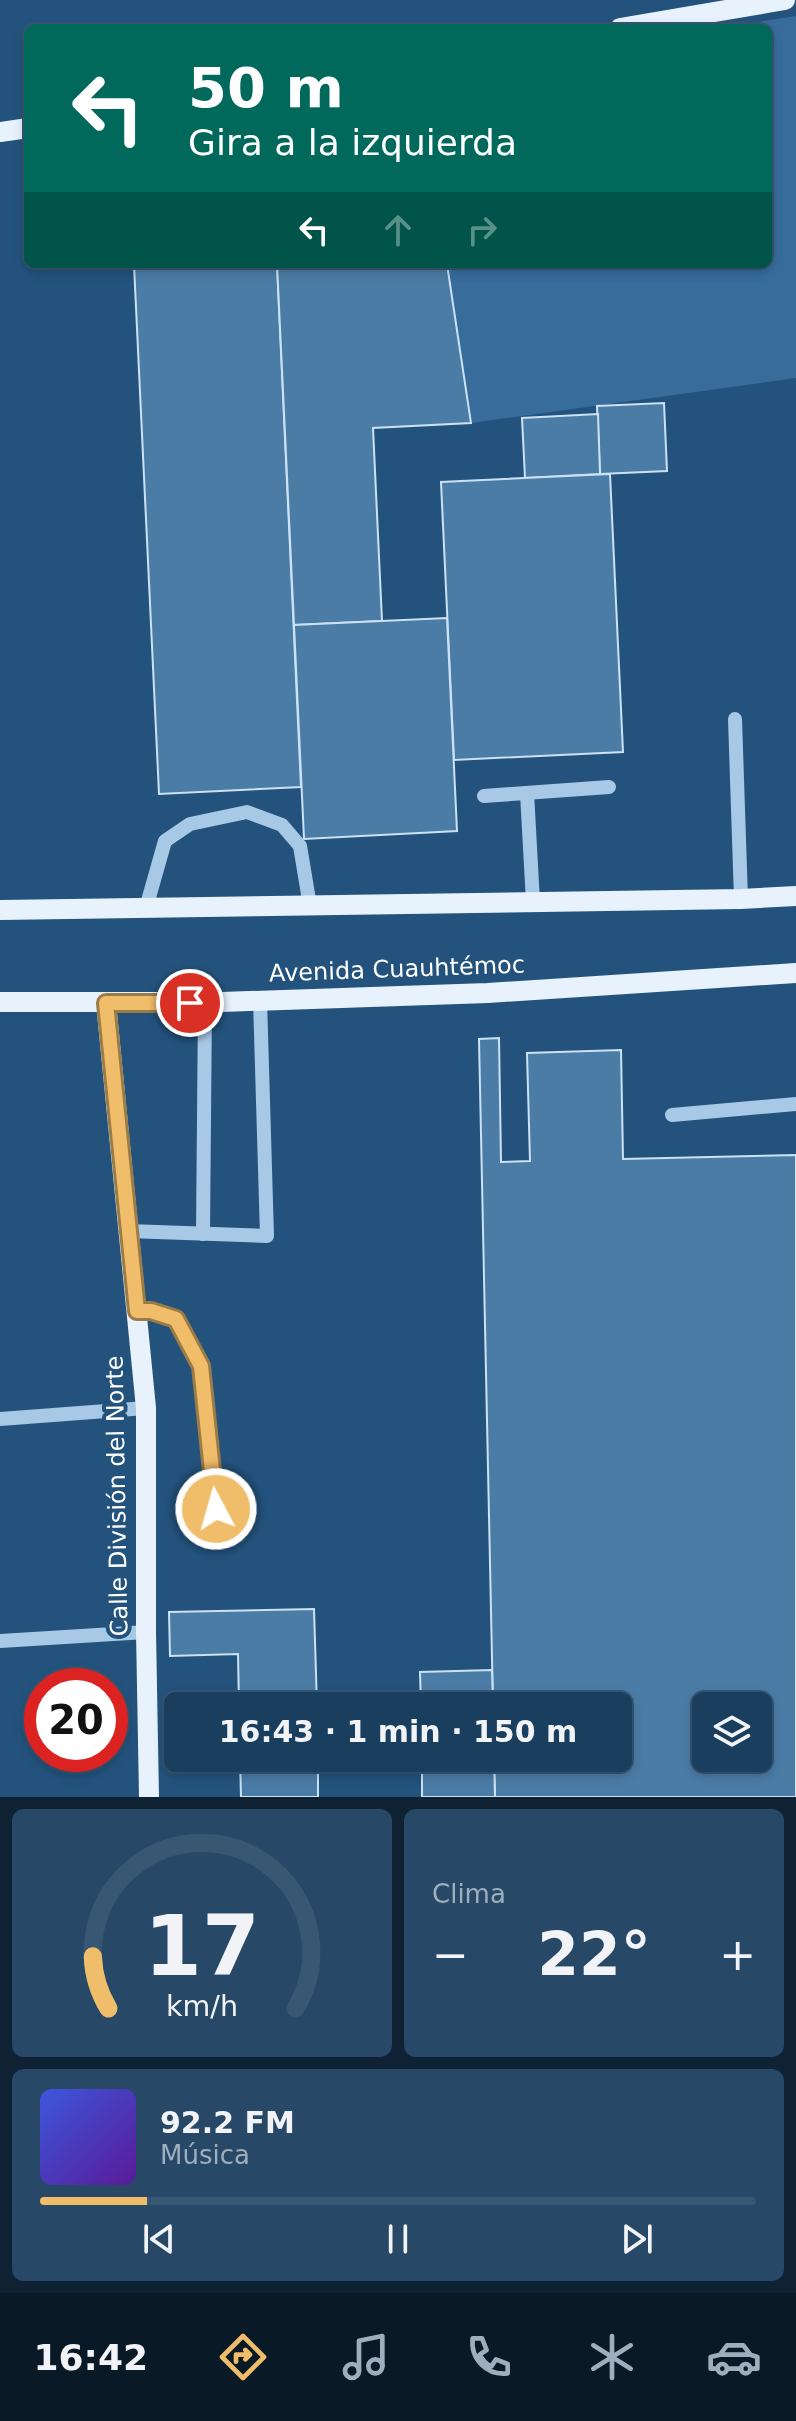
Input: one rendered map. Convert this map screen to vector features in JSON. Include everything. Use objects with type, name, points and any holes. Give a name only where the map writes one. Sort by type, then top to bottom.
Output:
[{"type":"main road","points":[[644,24],[785,0]]},
{"type":"main road","points":[[0,132],[24,129]]},
{"type":"main road","points":[[0,910],[796,896]]},
{"type":"main road","name":"Avenida Cuauhtémoc","points":[[0,1002],[205,1002],[488,993],[796,973]]},
{"type":"main road","name":"Calle División del Norte","points":[[106,1003],[146,1408],[149,1797]]},
{"type":"street","points":[[735,719],[741,899]]},
{"type":"street","points":[[484,796],[609,787]]},
{"type":"street","points":[[527,793],[533,902]]},
{"type":"street","points":[[146,908],[165,841],[190,824],[247,812],[282,825],[300,846],[310,906]]},
{"type":"street","points":[[128,1231],[267,1236],[260,1000]]},
{"type":"street","points":[[203,1234],[205,1002]]},
{"type":"street","points":[[672,1115],[796,1104]]},
{"type":"street","points":[[137,1311],[151,1311],[176,1319],[201,1366],[220,1538]]},
{"type":"street","points":[[0,1419],[146,1408]]},
{"type":"street","points":[[0,1641],[146,1632]]},
{"type":"shaded area","points":[[796,16],[796,378],[471,423],[448,268],[772,268],[772,24],[745,24]]},
{"type":"building","points":[[134,268],[277,268],[301,787],[159,794]]},
{"type":"building","points":[[277,268],[448,268],[471,423],[373,428],[382,621],[294,625]]},
{"type":"building","points":[[664,403],[667,471],[600,474],[597,406]]},
{"type":"building","points":[[598,414],[600,474],[525,478],[522,418]]},
{"type":"building","points":[[610,474],[623,752],[454,760],[441,482]]},
{"type":"building","points":[[447,618],[457,831],[304,839],[294,625]]},
{"type":"building","points":[[499,1038],[501,1162],[530,1161],[527,1053],[621,1050],[623,1159],[796,1155],[796,1797],[495,1797],[494,1772],[632,1772],[632,1692],[493,1692],[479,1039]]},
{"type":"building","points":[[314,1609],[317,1692],[239,1692],[238,1654],[170,1656],[169,1612]]},
{"type":"building","points":[[492,1670],[493,1692],[421,1692],[420,1672]]},
{"type":"building","points":[[240,1772],[318,1772],[318,1797],[241,1797]]},
{"type":"building","points":[[422,1772],[494,1772],[495,1797],[422,1797]]},
{"type":"route","points":[[190,1003],[106,1003],[137,1311],[151,1311],[176,1319],[201,1366],[216,1509]]}]
